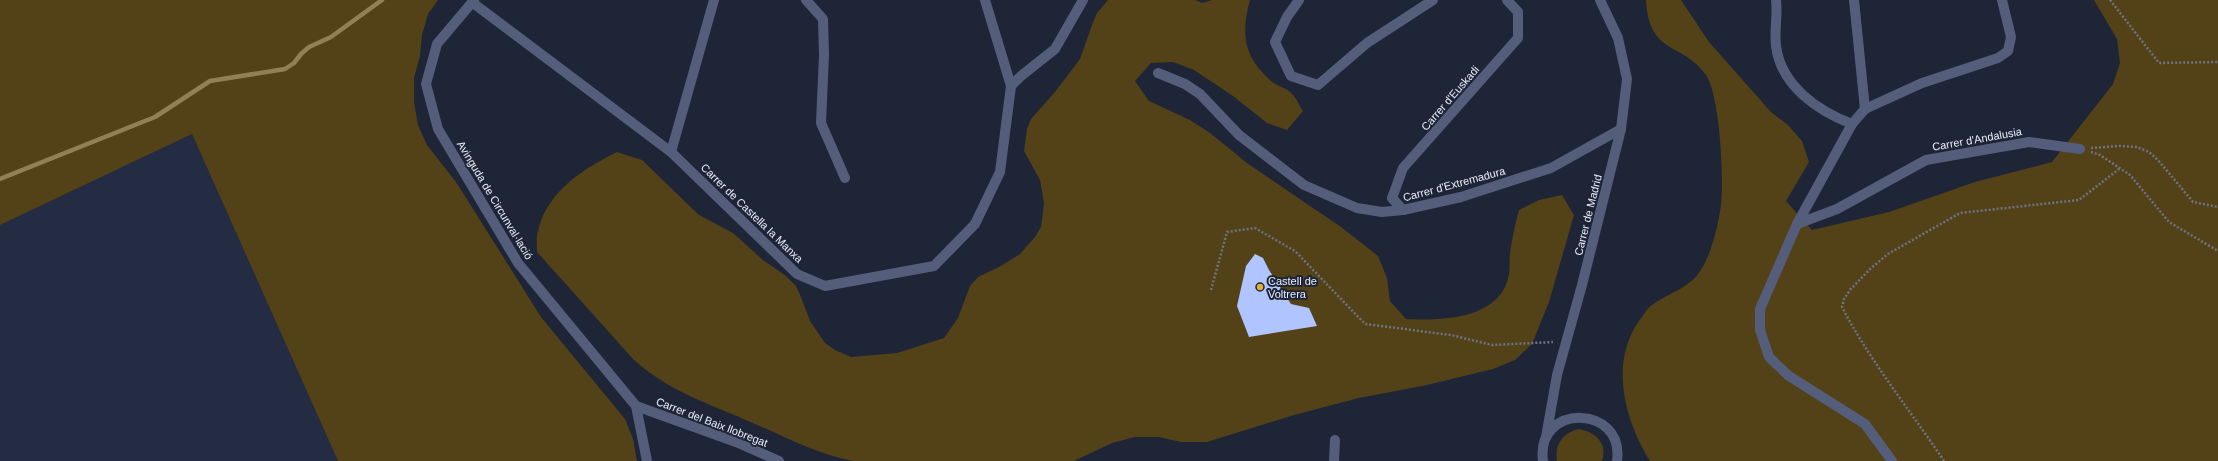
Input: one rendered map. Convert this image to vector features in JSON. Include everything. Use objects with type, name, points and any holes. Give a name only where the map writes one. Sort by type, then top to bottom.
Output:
[{"type":"street","points":[[671,152],[714,0]]},
{"type":"street","points":[[806,0],[823,19],[824,55],[821,123],[845,178]]},
{"type":"street","name":"Carrer de Castella la Manxa","points":[[473,2],[671,152],[797,274],[825,286],[934,266],[976,224],[1000,172],[1011,86],[986,0]]},
{"type":"street","points":[[1011,86],[1021,76],[1055,49],[1083,0]]},
{"type":"street","points":[[1299,0],[1287,17],[1276,42],[1291,76],[1318,85],[1367,43],[1433,0]]},
{"type":"street","name":"Carrer d'Euskadi","points":[[1403,210],[1392,198],[1403,168],[1518,38],[1518,12],[1507,0]]},
{"type":"street","name":"Carrer de Madrid","points":[[1543,461],[1542,448],[1546,437],[1557,374],[1621,129],[1627,78],[1618,38],[1600,0]]},
{"type":"street","points":[[1776,0],[1776,46],[1784,72],[1800,94],[1838,119],[1852,124]]},
{"type":"street","points":[[1854,0],[1865,109]]},
{"type":"street","points":[[1892,461],[1865,424],[1789,376],[1769,357],[1760,330],[1760,309],[1797,224],[1852,124],[1865,109],[1922,83],[1998,58],[2008,51],[2011,37],[2002,0]]},
{"type":"street","name":"Avinguda de Circunval·lació","points":[[473,2],[437,44],[426,84],[438,129],[518,263],[636,406],[647,461]]},
{"type":"street","name":"Carrer d'Extremadura","points":[[1158,73],[1185,84],[1200,94],[1239,135],[1304,185],[1357,208],[1382,212],[1403,210],[1461,197],[1551,168],[1621,129]]},
{"type":"street","name":"Carrer d'Andalusia","points":[[1797,224],[1837,209],[1926,160],[2029,142],[2080,149]]},
{"type":"street","name":"Carrer del Baix llobregat","points":[[636,406],[736,442],[779,461]]},
{"type":"street","points":[[1546,437],[1554,427],[1564,420],[1576,417],[1589,418],[1600,423],[1610,431],[1616,442],[1618,454],[1617,461]]},
{"type":"street","points":[[1334,440],[1334,461]]},
{"type":"path","points":[[2110,0],[2159,63],[2218,62]]},
{"type":"path","points":[[2080,149],[2119,146],[2137,147],[2149,152],[2158,160],[2193,202],[2218,207]]},
{"type":"path","points":[[2080,149],[2100,155],[2130,175],[2169,222],[2218,251]]},
{"type":"path","points":[[1944,461],[1910,409],[1860,341],[1842,307],[1844,299],[1870,268],[1888,254],[1960,213],[2079,200],[2119,169]]},
{"type":"path","points":[[1211,290],[1227,232],[1255,228],[1295,251],[1365,324],[1451,335],[1492,345],[1550,341],[1565,346]]},
{"type":"shaded area","points":[[0,0],[438,0],[428,14],[422,35],[420,56],[414,78],[414,102],[418,125],[427,145],[456,182],[541,317],[625,419],[633,439],[637,461],[338,461],[192,134],[0,225]]},
{"type":"shaded area","points":[[1108,0],[1195,0],[1202,3],[1212,0],[1250,0],[1245,33],[1249,53],[1261,71],[1272,82],[1291,93],[1303,111],[1287,130],[1267,123],[1233,96],[1194,70],[1173,62],[1151,63],[1135,81],[1149,101],[1190,120],[1210,133],[1247,163],[1341,227],[1378,256],[1387,278],[1390,301],[1406,319],[1453,318],[1483,309],[1495,300],[1504,289],[1509,274],[1511,247],[1519,210],[1539,200],[1562,195],[1574,215],[1549,302],[1532,344],[1515,360],[1493,369],[1427,385],[1359,398],[1294,415],[1207,442],[1181,442],[1159,437],[1135,437],[1112,443],[1074,461],[854,461],[828,455],[804,446],[677,390],[649,372],[634,360],[537,252],[537,233],[549,204],[568,183],[579,174],[617,152],[642,160],[699,215],[733,233],[763,260],[786,276],[796,286],[810,321],[825,343],[835,350],[851,357],[897,353],[944,338],[958,318],[970,286],[978,277],[999,267],[1020,254],[1035,237],[1041,227],[1044,203],[1040,180],[1024,151],[1027,129],[1031,119],[1055,92],[1080,59],[1097,13]]},
{"type":"shaded area","points":[[1646,0],[1681,0],[1709,42],[1771,112],[1788,125],[1802,141],[1809,162],[1786,201],[1812,230],[1889,212],[1975,182],[2052,162],[2113,84],[2120,63],[2117,39],[2094,0],[2218,0],[2218,461],[1650,461],[1641,445],[1628,410],[1624,392],[1623,373],[1625,355],[1630,337],[1648,308],[1686,285],[1697,275],[1706,261],[1719,219],[1722,176],[1718,118],[1711,86],[1706,75],[1697,64],[1668,46],[1653,31],[1648,18]]},
{"type":"shaded area","points":[[192,134],[338,461],[0,461],[0,225]]},
{"type":"shaded area","points":[[1579,429],[1585,430],[1599,439],[1603,449],[1602,461],[1557,461],[1556,455],[1558,444],[1568,433]]},
{"type":"building","name":"Castell de Voltrera","points":[[1255,254],[1263,258],[1291,304],[1309,308],[1317,326],[1249,337],[1237,306],[1246,266]]},
{"type":"waterway","points":[[0,179],[155,117],[210,81],[285,69],[294,63],[309,47],[331,37],[382,0]]},
{"type":"place","name":"Castell de Voltrera","points":[[1260,287]]}]
